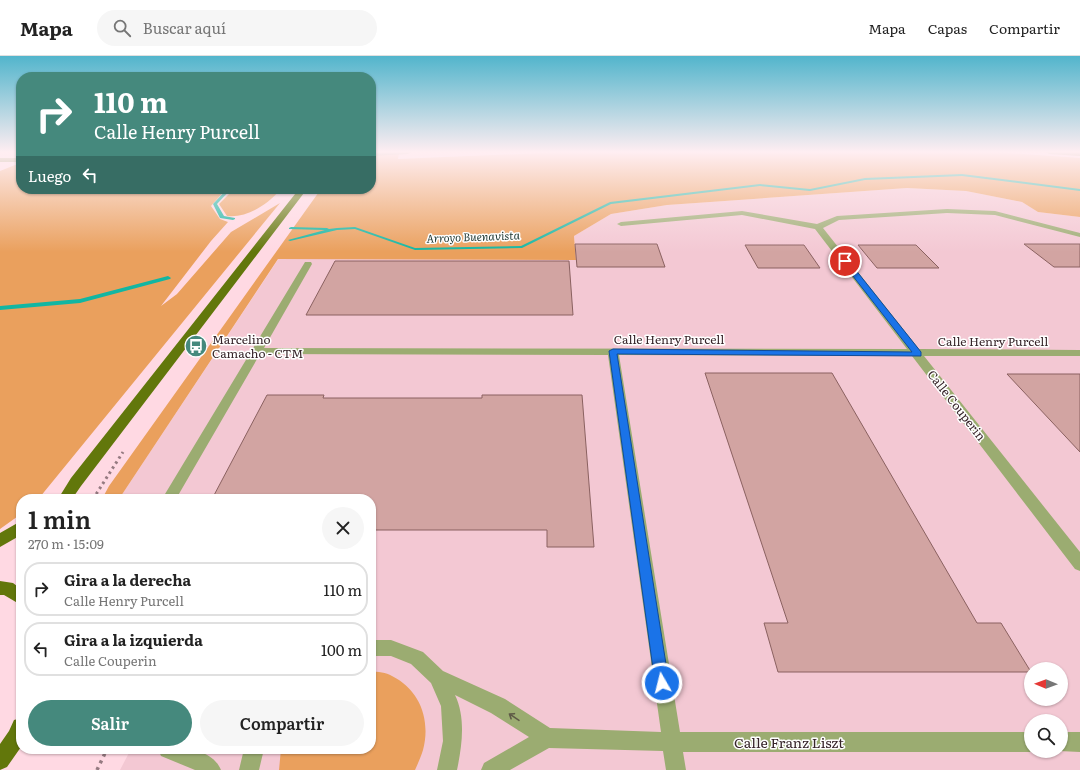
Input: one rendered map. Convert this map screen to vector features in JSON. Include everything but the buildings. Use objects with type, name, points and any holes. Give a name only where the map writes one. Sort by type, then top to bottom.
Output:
[{"type":"main road","points":[[68,494],[299,194]]},
{"type":"main road","points":[[62,494],[76,482]]},
{"type":"main road","points":[[0,541],[16,530]]},
{"type":"main road","points":[[0,588],[6,588],[16,595]]},
{"type":"main road","points":[[0,760],[16,739]]},
{"type":"street","points":[[622,224],[742,213],[818,227],[837,218],[947,211],[995,213],[1080,235]]},
{"type":"street","name":"Calle Couperin","points":[[818,227],[1080,564]]},
{"type":"street","points":[[172,494],[308,264]]},
{"type":"street","points":[[613,351],[676,770]]},
{"type":"street","name":"Calle Henry Purcell","points":[[257,352],[613,351],[918,354],[1080,353]]},
{"type":"street","points":[[376,648],[391,648],[417,658],[437,677],[498,706],[547,738],[491,770]]},
{"type":"street","points":[[437,677],[450,705],[453,741],[447,770]]},
{"type":"street","name":"Calle Franz Liszt","points":[[547,738],[671,742],[1024,742]]},
{"type":"street","points":[[1068,742],[1080,742]]},
{"type":"street","points":[[180,754],[204,764],[211,770]]},
{"type":"street","points":[[249,770],[253,754]]},
{"type":"path","points":[[97,770],[105,754]]},
{"type":"shaded area","points":[[0,185],[16,185],[16,194],[222,194],[211,206],[220,219],[228,222],[211,241],[161,306],[177,294],[231,232],[280,203],[42,494],[16,494],[16,518],[0,529]]},
{"type":"shaded area","points":[[376,185],[1080,185],[1080,217],[1038,212],[1022,202],[966,191],[907,188],[667,205],[611,214],[574,236],[576,260],[278,259],[122,494],[105,494],[317,194],[376,194]]},
{"type":"shaded area","points":[[907,188],[966,191],[1022,202],[1038,212],[1080,217],[1080,770],[120,770],[128,754],[376,754],[376,494],[122,494],[289,243],[575,244],[574,236],[611,214],[667,205]]},
{"type":"shaded area","points":[[229,194],[277,194],[263,205],[249,213],[242,215],[227,216],[219,204]]},
{"type":"shaded area","points":[[376,671],[392,676],[402,682],[410,689],[421,707],[424,717],[425,739],[422,753],[415,770],[279,770],[281,754],[376,754]]},
{"type":"waterway","name":"Arroyo Buenavista","points":[[290,240],[337,229],[355,228],[415,249],[522,247],[610,203],[757,185]]},
{"type":"waterway","name":"Arroyo Buenavista","points":[[763,185],[810,190],[833,185]]},
{"type":"waterway","name":"Arroyo Buenavista","points":[[1043,185],[1080,190]]},
{"type":"waterway","points":[[224,194],[215,204],[222,217],[233,219]]},
{"type":"waterway","points":[[291,228],[327,229]]},
{"type":"waterway","name":"Arroyo Buenavista","points":[[0,308],[80,301],[168,278]]},
{"type":"place","name":"Marcelino Camacho - CTM","points":[[196,346]]},
{"type":"route","points":[[662,683],[613,351],[918,354],[845,261]]}]
